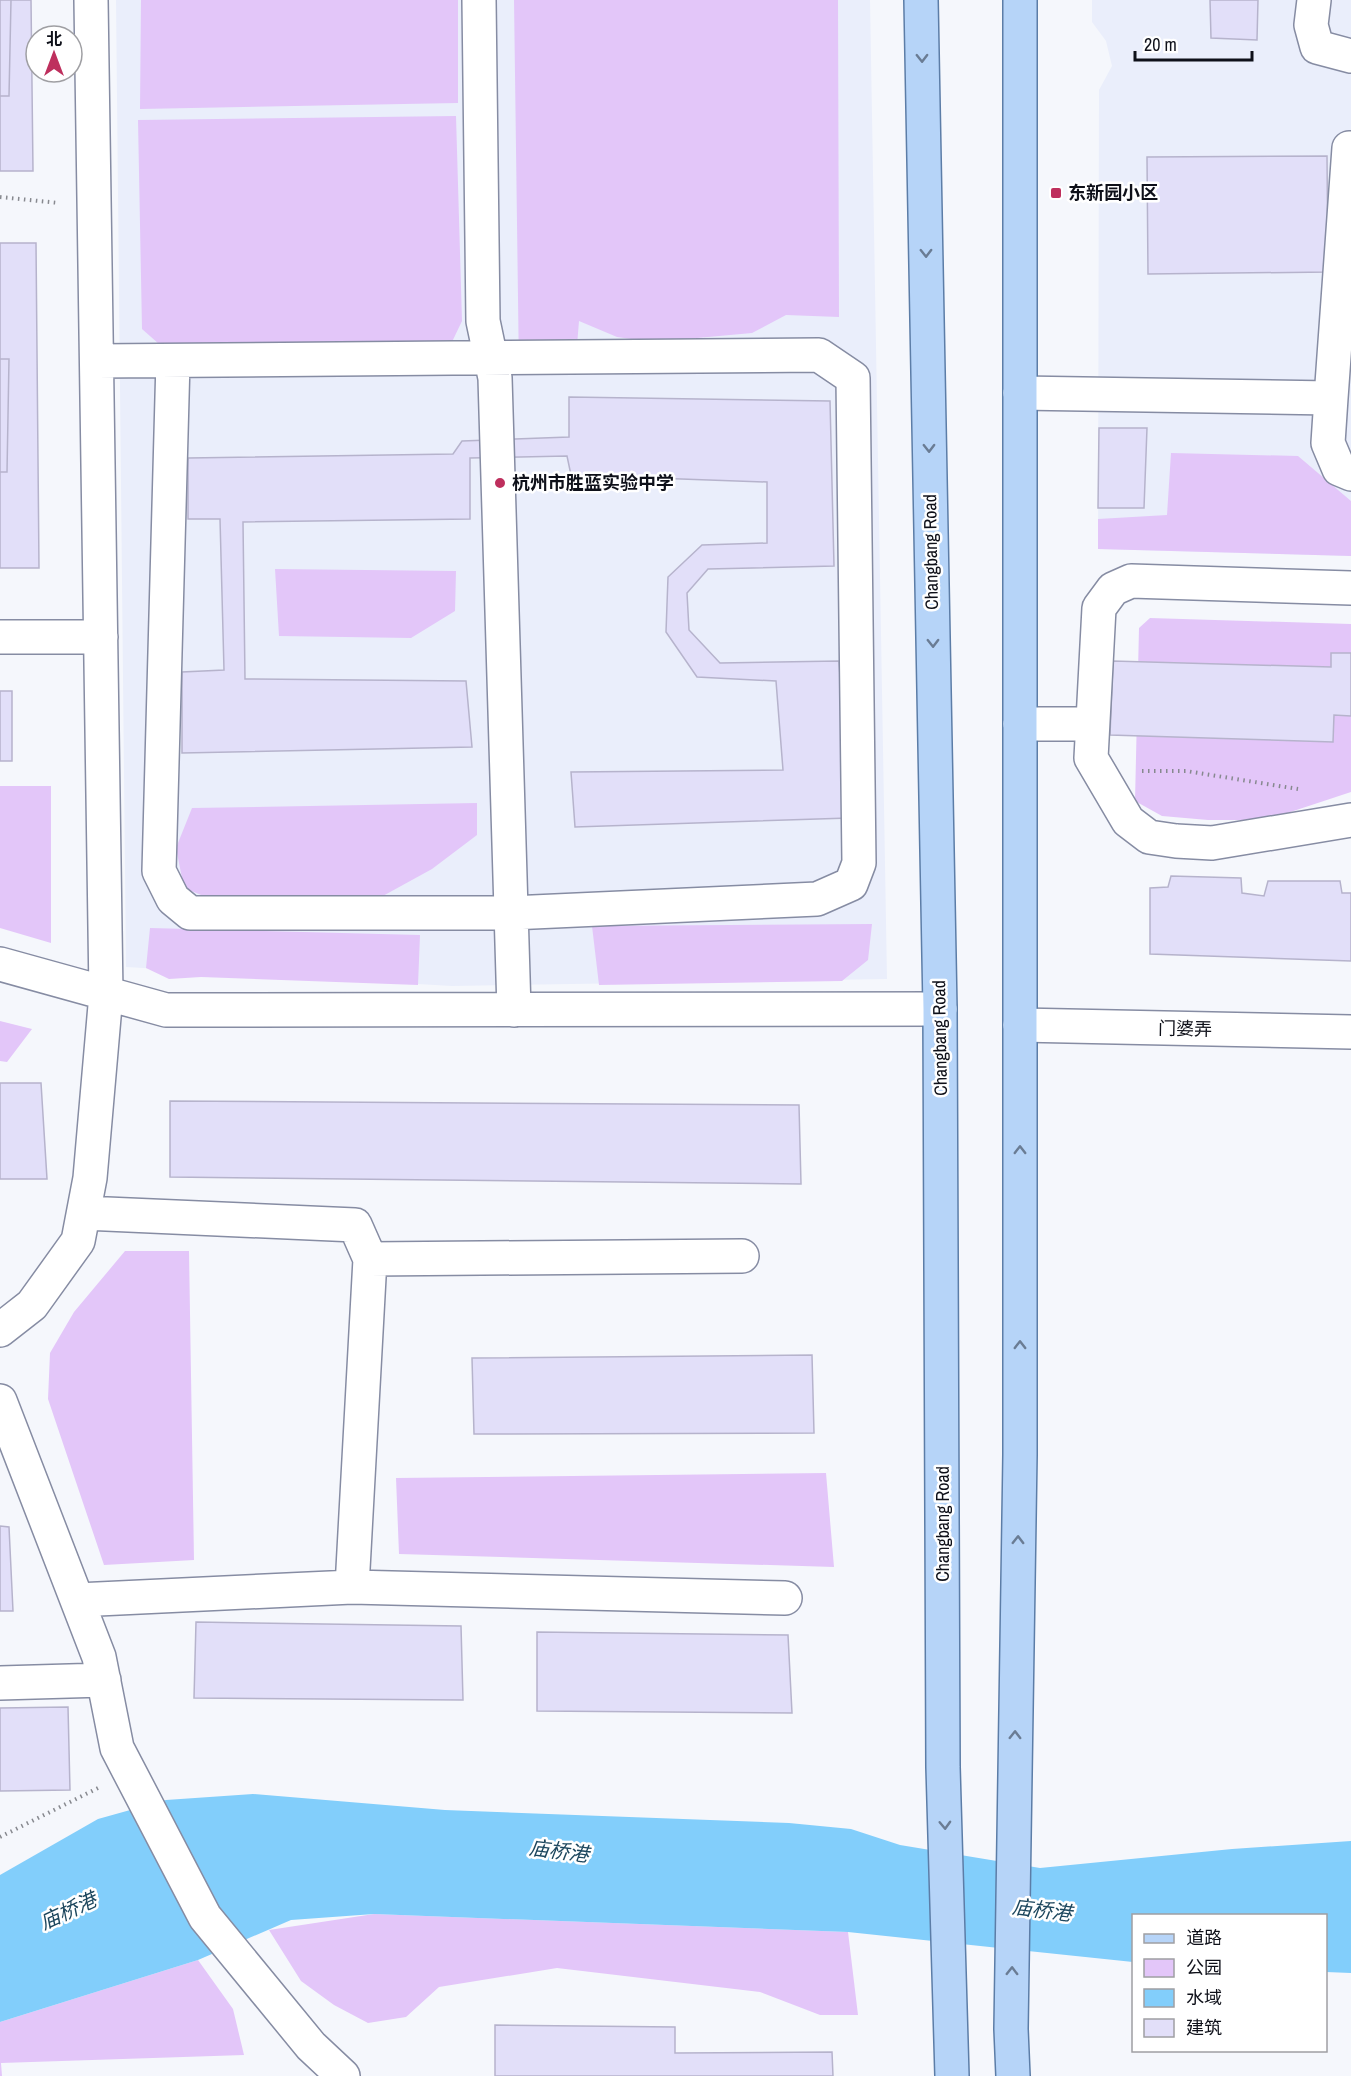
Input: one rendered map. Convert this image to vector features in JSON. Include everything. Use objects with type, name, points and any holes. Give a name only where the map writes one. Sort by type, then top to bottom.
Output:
[{"type":"main road","name":"Changbang Road","points":[[921,0],[940,1009],[944,1767],[952,2076]]},
{"type":"main road","points":[[1014,2076],[1011,2030],[1020,1455],[1020,0]]},
{"type":"street","points":[[0,1330],[33,1305],[78,1241],[90,1179],[106,994],[92,0]]},
{"type":"street","points":[[479,0],[483,321],[495,390],[514,1010]]},
{"type":"street","points":[[1314,0],[1311,25],[1317,47],[1351,56]]},
{"type":"street","points":[[1349,148],[1328,443],[1339,469],[1351,474]]},
{"type":"street","points":[[97,361],[819,355],[853,378],[859,864],[851,884],[817,899],[511,913],[190,913],[172,899],[159,871],[172,361]]},
{"type":"street","points":[[1020,393],[1331,398]]},
{"type":"street","points":[[1351,588],[1131,581],[1113,589],[1099,608],[1091,759],[1128,821],[1149,837],[1176,842],[1212,843],[1351,820]]},
{"type":"street","points":[[0,637],[100,637]]},
{"type":"street","points":[[1020,723],[1092,723]]},
{"type":"street","points":[[0,964],[166,1010],[940,1009]]},
{"type":"street","name":"门婆弄","points":[[1020,1025],[1351,1032]]},
{"type":"street","points":[[84,1214],[355,1225],[370,1259],[352,1587]]},
{"type":"street","points":[[370,1259],[742,1256]]},
{"type":"street","points":[[0,1401],[99,1658],[117,1748],[205,1917],[311,2046],[343,2076]]},
{"type":"street","points":[[78,1600],[352,1587],[785,1598]]},
{"type":"street","points":[[0,1683],[104,1680]]},
{"type":"path","points":[[0,197],[94,207]]},
{"type":"path","points":[[1107,787],[1134,771],[1186,771],[1308,792]]},
{"type":"path","points":[[0,1837],[98,1788],[129,1769]]},
{"type":"shaded area","name":"杭州市胜蓝实验中学","points":[[116,0],[870,0],[887,979],[452,986],[126,967]]},
{"type":"shaded area","points":[[1092,0],[1351,0],[1351,556],[1098,549],[1099,90],[1112,66],[1106,41],[1092,22]]},
{"type":"green space","points":[[141,0],[458,0],[458,103],[140,109]]},
{"type":"green space","points":[[514,0],[838,0],[839,317],[786,315],[752,333],[653,342],[617,337],[579,321],[575,370],[519,372]]},
{"type":"green space","points":[[456,116],[462,321],[451,344],[159,344],[142,329],[138,120]]},
{"type":"green space","points":[[1171,453],[1298,456],[1351,501],[1351,556],[1098,549],[1098,519],[1167,515]]},
{"type":"green space","points":[[275,569],[456,571],[455,611],[411,638],[279,636]]},
{"type":"green space","points":[[1150,618],[1351,624],[1351,792],[1266,820],[1208,820],[1162,816],[1135,801],[1139,628]]},
{"type":"green space","points":[[0,786],[51,786],[51,943],[0,928]]},
{"type":"green space","points":[[477,803],[477,835],[432,869],[381,897],[211,899],[184,888],[176,848],[192,808]]},
{"type":"green space","points":[[872,924],[868,960],[842,981],[599,985],[592,926]]},
{"type":"green space","points":[[150,928],[420,935],[418,985],[201,977],[169,979],[146,968]]},
{"type":"green space","points":[[0,1021],[32,1029],[7,1062],[0,1061]]},
{"type":"green space","points":[[125,1251],[189,1251],[194,1560],[104,1565],[48,1399],[50,1353],[74,1312]]},
{"type":"green space","points":[[826,1473],[834,1567],[399,1554],[396,1478]]},
{"type":"green space","points":[[374,1914],[848,1932],[858,2015],[820,2015],[760,1992],[557,1968],[439,1987],[406,2017],[368,2023],[334,2005],[301,1981],[269,1930]]},
{"type":"green space","points":[[198,1960],[233,2009],[244,2055],[1,2063],[2,2076],[0,2076],[0,2022]]},
{"type":"water","name":"庙桥港","points":[[253,1794],[445,1810],[789,1823],[851,1829],[900,1845],[1040,1868],[1232,1849],[1351,1841],[1351,1973],[1327,1972],[1327,1914],[1132,1914],[1132,1962],[848,1932],[374,1914],[291,1920],[198,1960],[0,2022],[0,1875],[98,1819],[166,1800]]},
{"type":"building","points":[[0,0],[11,0],[9,96],[0,96]]},
{"type":"building","points":[[11,0],[31,0],[31,24],[24,24],[24,84],[32,84],[33,171],[0,171],[0,96],[9,96]]},
{"type":"building","points":[[1210,0],[1258,0],[1257,40],[1211,38]]},
{"type":"building","points":[[1327,156],[1328,272],[1148,274],[1147,157]]},
{"type":"building","points":[[0,243],[36,243],[39,568],[0,568],[0,472],[7,472],[9,359],[0,359]]},
{"type":"building","points":[[0,359],[9,359],[7,472],[0,472]]},
{"type":"building","points":[[569,397],[830,401],[834,566],[708,569],[687,593],[689,630],[720,663],[839,661],[849,818],[575,827],[571,772],[783,770],[776,681],[697,677],[666,632],[668,577],[702,545],[767,543],[767,482],[571,475],[567,456],[470,458],[470,519],[243,522],[245,679],[466,681],[472,747],[182,753],[182,672],[224,670],[220,519],[188,519],[188,458],[453,454],[462,441],[569,437]]},
{"type":"building","points":[[1099,428],[1147,428],[1144,508],[1098,508]]},
{"type":"building","points":[[1331,653],[1351,653],[1351,716],[1334,715],[1333,742],[1110,735],[1113,661],[1331,667]]},
{"type":"building","points":[[0,691],[12,691],[12,761],[0,761]]},
{"type":"building","points":[[1171,876],[1241,878],[1242,893],[1264,896],[1268,881],[1340,881],[1342,893],[1351,893],[1351,961],[1150,954],[1150,888],[1168,887]]},
{"type":"building","points":[[0,1083],[41,1083],[47,1179],[0,1179]]},
{"type":"building","points":[[170,1101],[799,1105],[801,1184],[170,1177]]},
{"type":"building","points":[[812,1355],[814,1433],[474,1434],[472,1358]]},
{"type":"building","points":[[0,1526],[9,1527],[13,1611],[0,1611]]},
{"type":"building","points":[[196,1622],[461,1626],[463,1700],[194,1698]]},
{"type":"building","points":[[537,1632],[788,1635],[792,1713],[537,1711]]},
{"type":"building","points":[[68,1707],[70,1790],[0,1791],[0,1708]]},
{"type":"building","points":[[495,2025],[675,2027],[675,2053],[832,2052],[833,2076],[495,2076]]},
{"type":"place","name":"东新园小区","points":[[1056,193]]},
{"type":"place","name":"杭州市胜蓝实验中学","points":[[500,483]]}]
